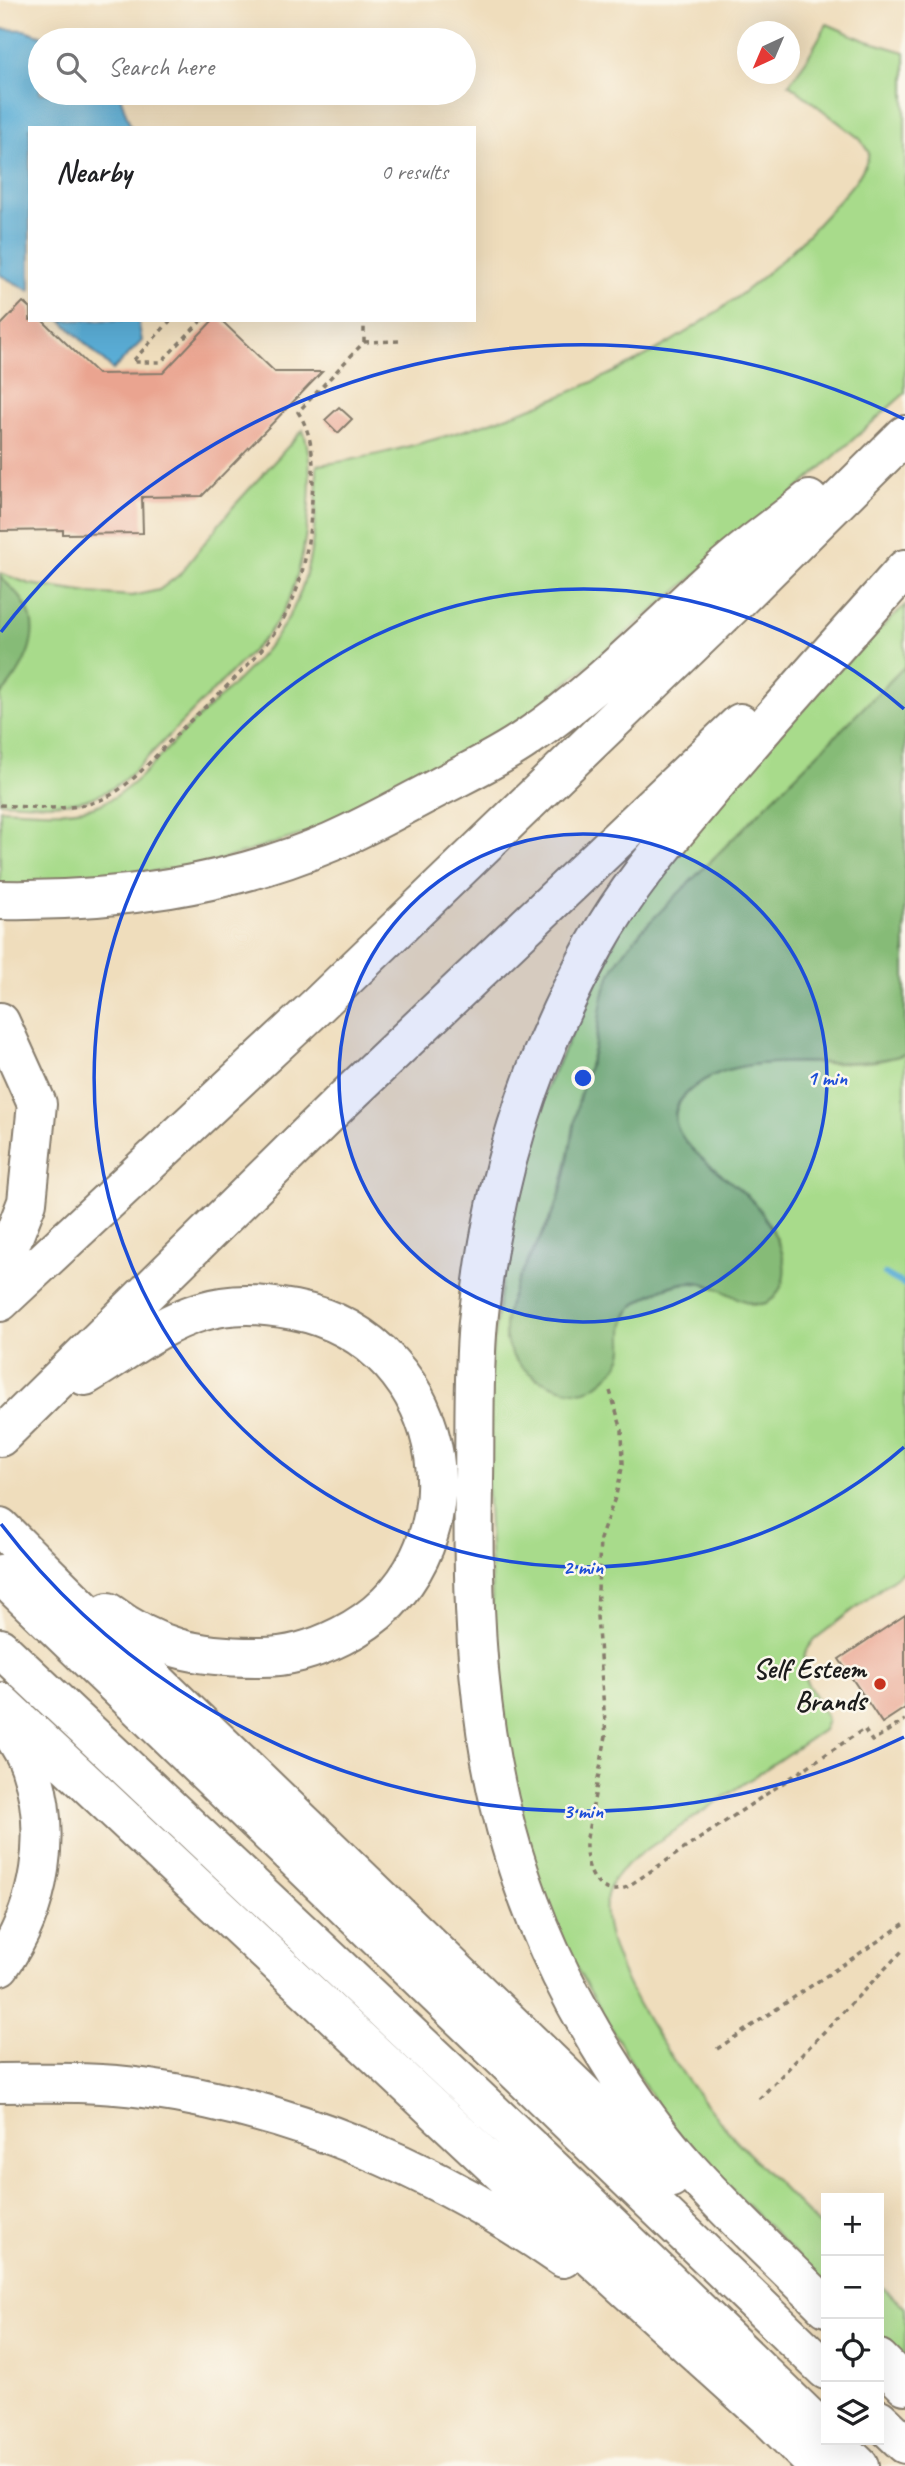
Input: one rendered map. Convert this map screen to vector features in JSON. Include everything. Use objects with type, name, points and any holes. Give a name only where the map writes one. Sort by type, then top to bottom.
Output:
[{"type":"highway","points":[[0,900],[50,901],[176,887],[219,878],[291,857],[385,816],[526,739],[586,693],[726,566],[905,426]]},
{"type":"highway","points":[[0,1302],[316,1006],[731,607],[905,435]]},
{"type":"highway","points":[[12,1425],[549,902],[905,569]]},
{"type":"highway","points":[[821,2302],[683,2163],[650,2119],[596,2038],[575,2001],[545,1941],[517,1869],[492,1772],[478,1666],[472,1563],[476,1350],[482,1289],[497,1196],[518,1118],[543,1051],[597,940],[638,878],[686,819],[775,713],[905,569]]},
{"type":"highway","points":[[0,1022],[37,1104],[27,1202],[0,1271]]},
{"type":"highway","points":[[6,1549],[156,1642],[186,1652],[226,1658],[273,1658],[293,1655],[321,1646],[347,1633],[377,1613],[395,1595],[408,1579],[424,1544],[431,1524],[436,1480],[429,1427],[418,1402],[390,1362],[370,1344],[338,1323],[313,1314],[270,1306],[242,1304],[222,1307],[179,1320],[150,1335],[12,1425]]},
{"type":"highway","points":[[6,1549],[124,1650],[668,2176],[821,2313]]},
{"type":"highway","points":[[6,1549],[821,2365]]},
{"type":"highway","points":[[0,1647],[559,2175],[821,2429]]},
{"type":"highway","points":[[0,1702],[591,2257],[772,2421],[817,2466]]},
{"type":"highway","points":[[0,1713],[29,1763],[42,1813],[43,1839],[38,1879],[17,1938],[0,1966]]},
{"type":"highway","points":[[0,2083],[140,2087],[219,2101],[314,2129],[396,2161],[474,2201],[563,2258],[598,2286],[730,2414],[772,2421]]},
{"type":"highway","points":[[884,2364],[905,2386]]},
{"type":"highway","points":[[884,2368],[905,2386]]},
{"type":"highway","points":[[884,2424],[905,2444]]},
{"type":"highway","points":[[837,2445],[859,2466]]},
{"type":"path","points":[[169,322],[132,362],[161,362],[200,322]]},
{"type":"path","points":[[0,805],[72,806],[91,803],[114,793],[267,641],[283,619],[292,600],[307,547],[313,465],[310,437],[298,412],[364,342],[364,322]]},
{"type":"path","points":[[364,342],[399,341]]},
{"type":"path","points":[[610,1391],[622,1430],[623,1464],[616,1495],[600,1539],[597,1616],[606,1737],[585,1855],[587,1867],[594,1880],[602,1887],[614,1891],[633,1884],[864,1729],[872,1741],[905,1720]]},
{"type":"path","points":[[717,2049],[905,1923]]},
{"type":"path","points":[[759,2099],[905,1948]]},
{"type":"green space","points":[[827,24],[864,40],[905,52],[905,393],[780,505],[534,710],[481,747],[320,829],[201,866],[0,889],[0,809],[77,810],[101,804],[124,791],[241,677],[282,629],[299,594],[310,559],[315,521],[317,465],[366,457],[446,436],[550,400],[601,378],[651,353],[743,292],[785,257],[824,217],[863,170],[869,153],[860,139],[789,84],[800,84],[800,69]]},
{"type":"green space","points":[[303,430],[310,468],[310,490],[301,560],[290,597],[282,614],[264,639],[118,785],[87,799],[71,802],[0,802],[0,696],[25,659],[32,633],[21,598],[0,577],[0,573],[30,584],[88,593],[132,596],[159,590],[179,575],[233,507]]},
{"type":"green space","points":[[0,577],[24,602],[31,618],[32,629],[28,654],[0,696]]},
{"type":"green space","points":[[905,605],[905,666],[642,930],[619,959],[605,988],[594,1048],[578,1104],[558,1201],[518,1283],[505,1325],[505,1336],[514,1359],[537,1379],[618,1365],[628,1313],[642,1300],[670,1287],[695,1283],[706,1285],[754,1305],[774,1298],[783,1280],[784,1267],[774,1234],[750,1198],[705,1162],[680,1134],[675,1119],[679,1104],[693,1088],[716,1074],[741,1067],[768,1063],[852,1063],[905,1054],[905,1570],[815,1639],[805,1653],[802,1674],[826,1716],[823,1730],[640,1854],[624,1867],[607,1895],[607,1921],[614,1952],[647,2020],[711,2111],[821,2227],[821,2280],[668,2125],[553,1928],[498,1744],[484,1407],[522,1140],[627,914],[797,709]]},
{"type":"green space","points":[[905,666],[905,1054],[878,1060],[789,1062],[731,1069],[705,1079],[683,1097],[675,1111],[677,1126],[685,1140],[697,1154],[753,1202],[774,1234],[784,1262],[784,1278],[780,1289],[772,1300],[762,1304],[739,1299],[702,1283],[689,1282],[662,1289],[643,1299],[629,1312],[623,1327],[621,1358],[599,1384],[579,1392],[541,1380],[516,1361],[507,1343],[506,1318],[514,1289],[556,1207],[579,1100],[595,1046],[603,996],[612,973],[642,930]]},
{"type":"green space","points":[[884,2289],[905,2308],[905,2360],[884,2340]]},
{"type":"water","points":[[0,29],[24,30],[28,31],[28,105],[123,105],[130,126],[28,126],[28,290],[0,275]]},
{"type":"water","points":[[63,322],[138,322],[142,341],[113,370]]},
{"type":"building","points":[[23,302],[28,306],[28,322],[44,322],[98,374],[163,373],[211,322],[223,322],[275,372],[322,372],[202,496],[142,497],[143,533],[63,534],[63,530],[0,531],[0,326]]},
{"type":"building","points":[[339,407],[352,419],[338,433],[325,420]]},
{"type":"building","name":"Self Esteem Brands","points":[[905,1615],[905,1708],[882,1723],[839,1659]]},
{"type":"waterway","points":[[885,1274],[905,1285]]},
{"type":"place","name":"Self Esteem Brands","points":[[880,1684]]}]
